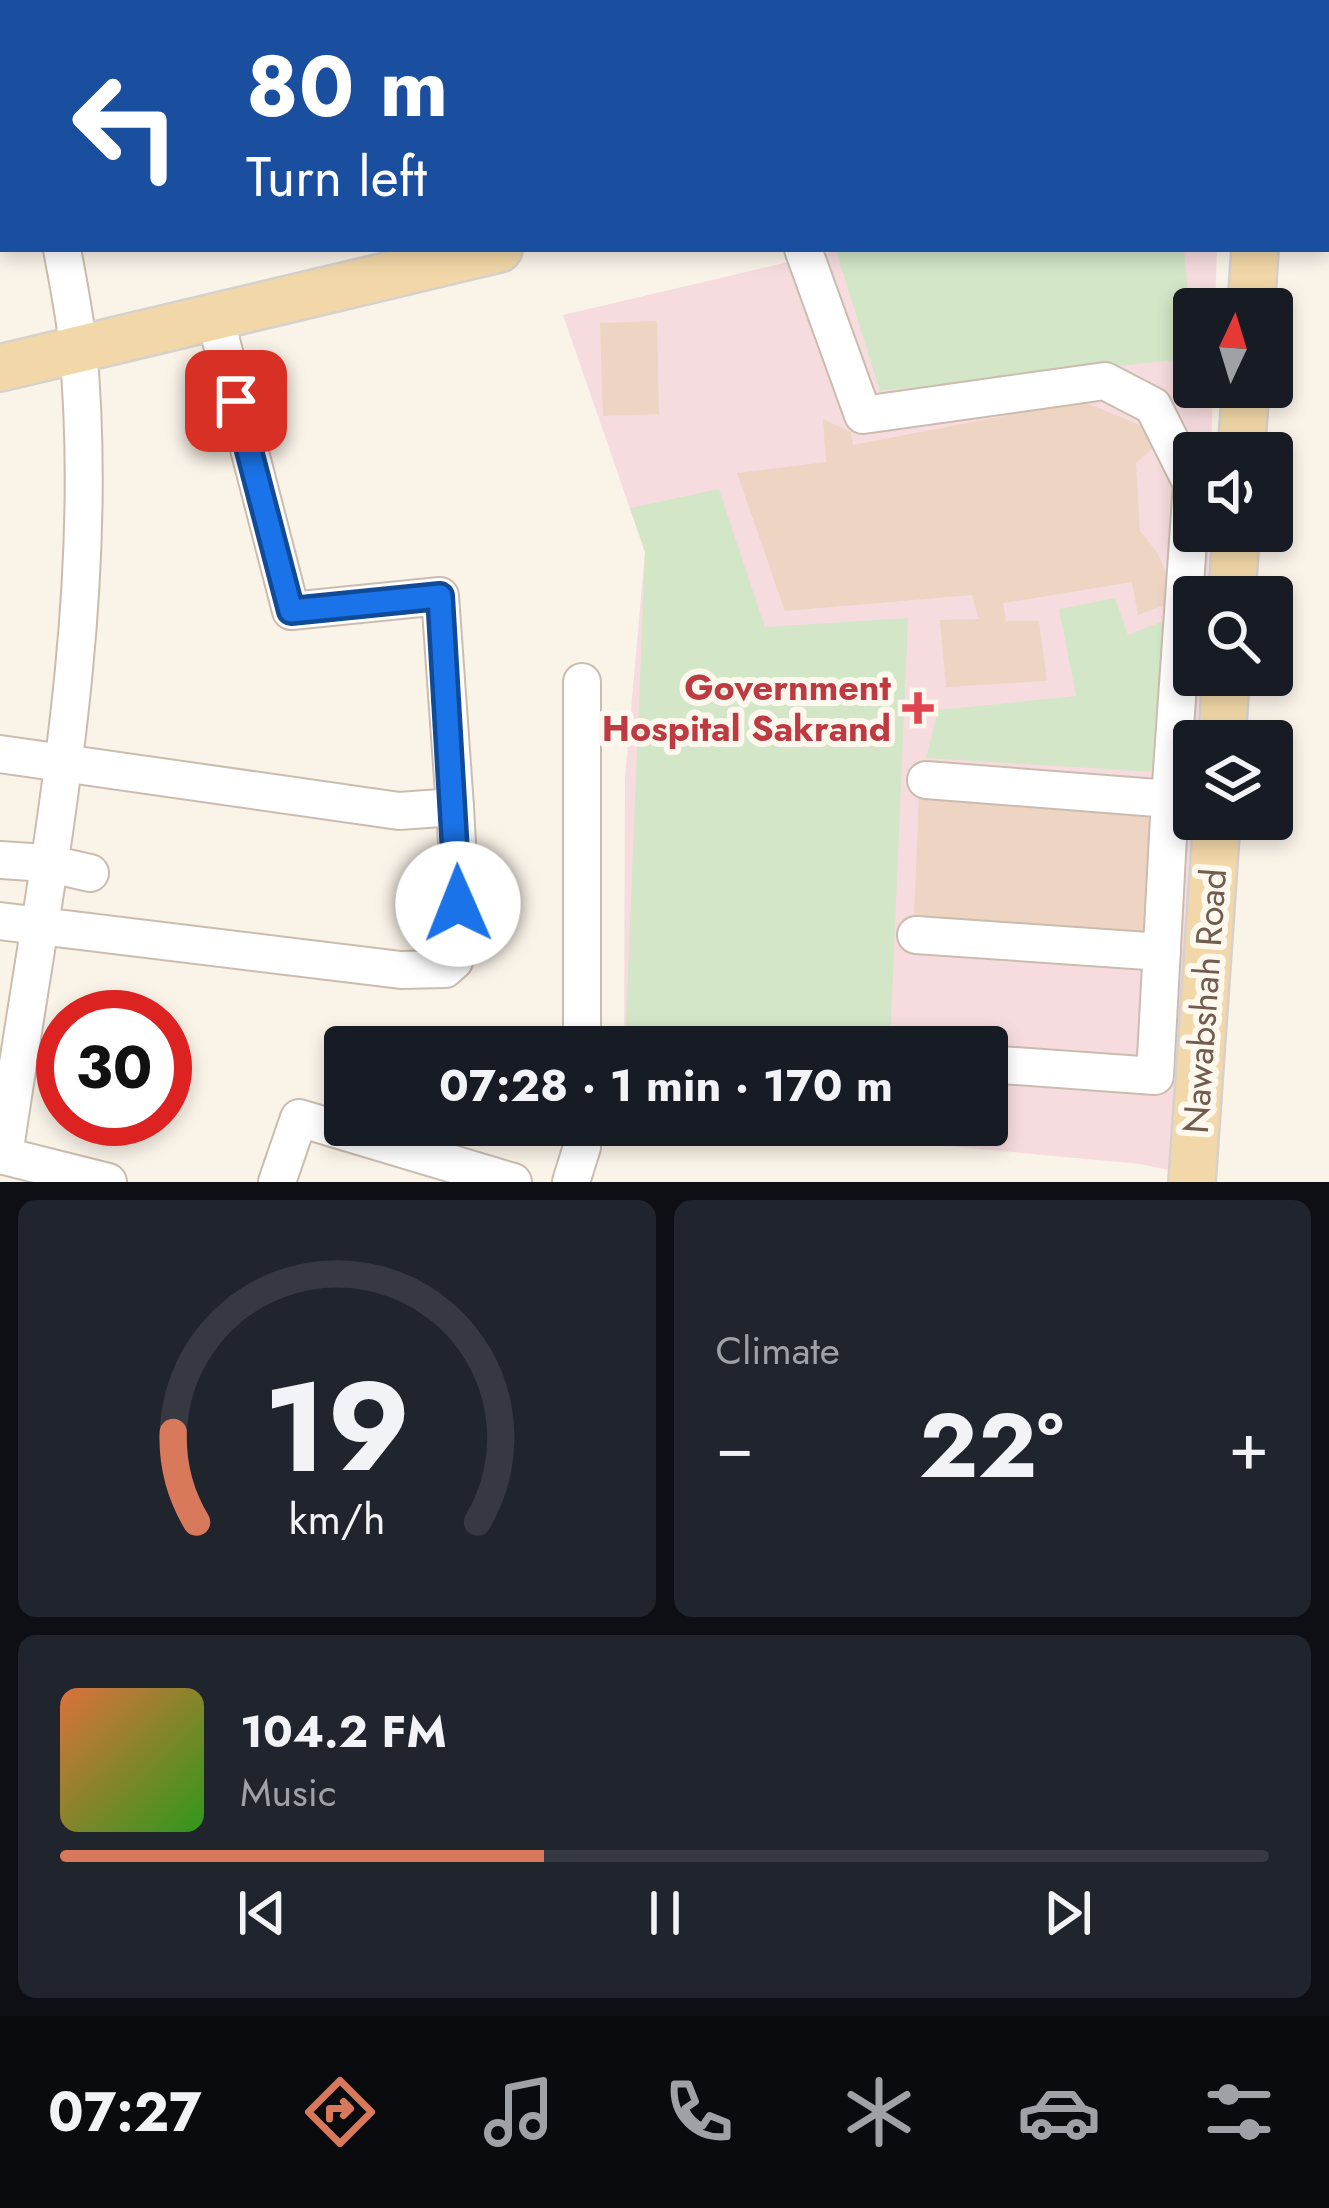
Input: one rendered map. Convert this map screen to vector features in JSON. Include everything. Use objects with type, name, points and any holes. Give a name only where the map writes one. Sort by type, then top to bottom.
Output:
[{"type":"main road","points":[[0,368],[486,252]]},
{"type":"main road","points":[[1253,288],[1256,252]]},
{"type":"main road","name":"Nawabshah Road","points":[[1192,1182],[1215,840]]},
{"type":"street","points":[[62,252],[78,348],[82,505],[71,692],[2,1155],[108,1182]]},
{"type":"street","points":[[804,252],[862,416],[1105,381],[1153,406],[1192,484],[1155,1076],[1008,1066]]},
{"type":"street","points":[[0,921],[401,970],[445,969],[454,961],[458,929],[455,807],[440,596],[291,611],[215,317]]},
{"type":"street","points":[[582,1026],[583,682]]},
{"type":"street","points":[[0,754],[399,811],[455,807]]},
{"type":"street","points":[[926,780],[1170,799]]},
{"type":"street","points":[[0,860],[46,862],[90,873]]},
{"type":"street","points":[[916,935],[1162,952]]},
{"type":"street","points":[[278,1182],[299,1118],[513,1182]]},
{"type":"street","points":[[571,1182],[582,1146]]},
{"type":"shaded area","name":"Government Hospital Sakrand","points":[[831,252],[1217,252],[1216,288],[1173,288],[1173,408],[1212,408],[1212,432],[1173,432],[1173,552],[1209,552],[1208,576],[1173,576],[1173,696],[1205,696],[1205,720],[1173,720],[1173,840],[1201,840],[1192,1175],[1140,1164],[947,1146],[1008,1146],[1008,1026],[624,1026],[625,778],[645,552],[563,315]]},
{"type":"green space","points":[[836,252],[1184,252],[1188,288],[1173,288],[1173,360],[880,391]]},
{"type":"green space","points":[[719,489],[765,627],[908,618],[891,1026],[626,1026],[645,552],[630,508]]},
{"type":"green space","points":[[1115,598],[1128,635],[1163,621],[1153,772],[926,758],[938,710],[1076,696],[1059,609]]},
{"type":"building","points":[[657,321],[659,414],[603,416],[600,323]]},
{"type":"building","points":[[1082,401],[1149,429],[1154,447],[1136,463],[1140,531],[1157,552],[1173,589],[1173,602],[1138,615],[1132,582],[1003,603],[1006,621],[1039,621],[1047,681],[946,687],[940,620],[979,619],[972,595],[785,611],[737,473],[826,462],[823,419],[851,432],[853,445]]},
{"type":"building","points":[[919,794],[1155,808],[1146,934],[914,918]]},
{"type":"place","name":"Government Hospital Sakrand","points":[[918,708]]},
{"type":"route","points":[[236,401],[291,611],[440,596],[458,904]]}]
